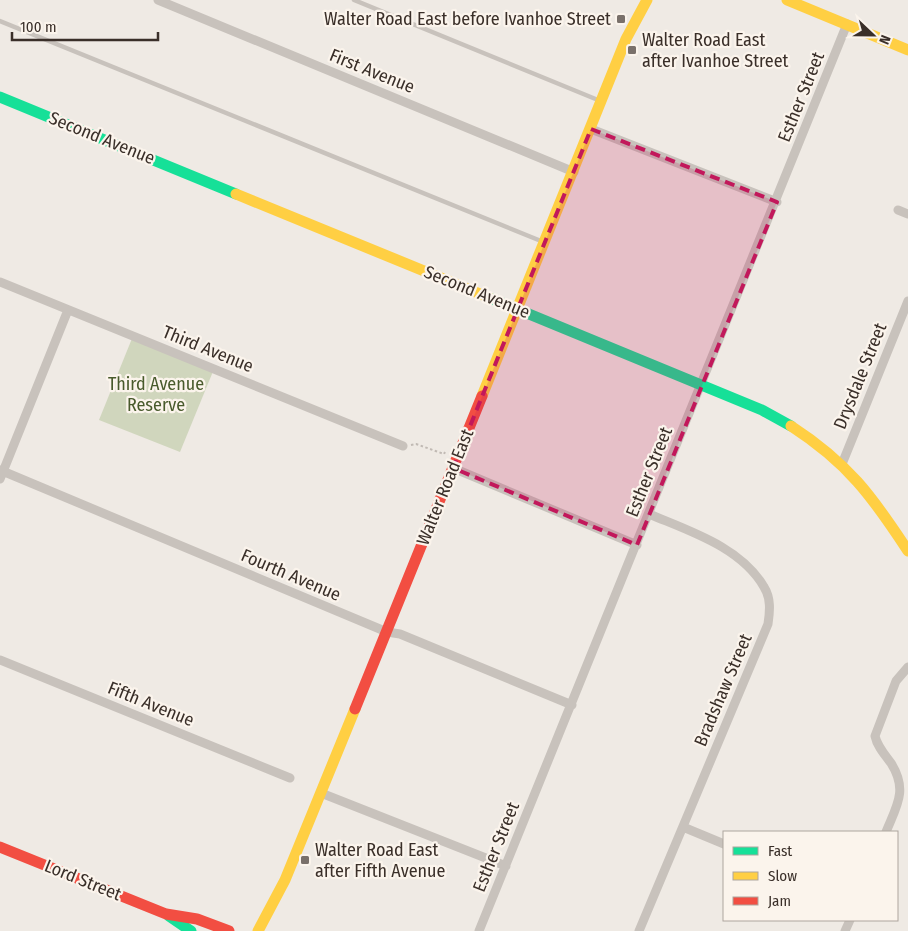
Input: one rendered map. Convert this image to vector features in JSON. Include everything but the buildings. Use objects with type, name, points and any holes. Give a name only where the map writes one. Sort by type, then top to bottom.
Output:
[{"type":"main road","name":"Walter Road East","points":[[626,40],[637,0]]},
{"type":"main road","name":"Walter Road East","points":[[258,931],[285,880],[544,242],[592,129],[601,101],[626,40],[647,0]]},
{"type":"main road","points":[[787,0],[908,50]]},
{"type":"main road","name":"Second Avenue","points":[[0,96],[518,308],[780,419],[842,464],[884,516],[908,551]]},
{"type":"main road","name":"Lord Street","points":[[0,847],[166,914],[191,931]]},
{"type":"main road","name":"Lord Street","points":[[166,914],[197,919],[229,931]]},
{"type":"street","name":"First Avenue","points":[[158,0],[574,172]]},
{"type":"street","name":"Esther Street","points":[[480,931],[848,24]]},
{"type":"street","points":[[592,129],[777,202]]},
{"type":"street","points":[[898,210],[908,214]]},
{"type":"street","name":"Third Avenue","points":[[0,282],[403,446]]},
{"type":"street","name":"Drysdale Street","points":[[842,464],[908,301]]},
{"type":"street","points":[[1,473],[68,310]]},
{"type":"street","points":[[453,468],[637,545]]},
{"type":"street","name":"Fourth Avenue","points":[[1,473],[387,632],[400,634],[572,705]]},
{"type":"street","name":"Bradshaw Street","points":[[639,931],[768,624],[770,607],[765,588],[750,570],[731,554],[702,536],[650,514]]},
{"type":"street","name":"Fifth Avenue","points":[[0,660],[290,778]]},
{"type":"street","points":[[886,831],[902,789],[898,773],[876,743],[875,736],[896,681],[908,667]]},
{"type":"street","points":[[321,793],[506,866]]},
{"type":"street","points":[[683,828],[723,844]]},
{"type":"lane","points":[[354,0],[601,101]]},
{"type":"lane","points":[[0,21],[544,242]]},
{"type":"path","points":[[403,446],[416,444],[444,454],[448,445]]},
{"type":"highlighted area","points":[[591,129],[777,202],[637,545],[453,468]]},
{"type":"green space","name":"Third Avenue Reserve","points":[[133,336],[214,369],[180,452],[99,420]]},
{"type":"traffic: fast","points":[[0,97],[236,194]]},
{"type":"traffic: fast","points":[[490,298],[762,410],[791,426]]},
{"type":"traffic: fast","points":[[169,916],[191,931]]},
{"type":"traffic: slow","points":[[482,396],[626,39],[647,0]]},
{"type":"traffic: slow","points":[[787,0],[908,50]]},
{"type":"traffic: slow","points":[[236,194],[490,298]]},
{"type":"traffic: slow","points":[[791,426],[844,467],[883,513],[908,551]]},
{"type":"traffic: slow","points":[[258,931],[285,880],[355,709]]},
{"type":"traffic: jam","points":[[355,709],[482,396]]},
{"type":"traffic: jam","points":[[0,847],[166,914],[197,919],[229,931]]},
{"type":"place","name":"Walter Road East before Ivanhoe Street","points":[[621,19]]},
{"type":"place","name":"Walter Road East after Ivanhoe Street","points":[[632,50]]},
{"type":"place","name":"Walter Road East after Fifth Avenue","points":[[305,860]]}]
